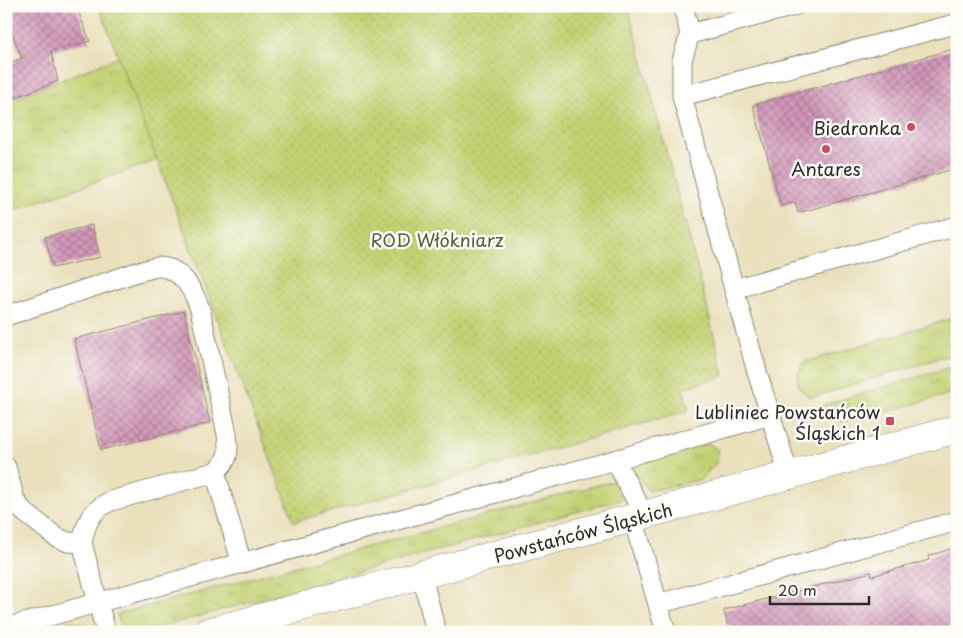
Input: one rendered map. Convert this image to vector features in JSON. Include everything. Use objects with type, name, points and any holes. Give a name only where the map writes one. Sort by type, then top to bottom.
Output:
[{"type":"main road","name":"Powstańców Śląskich","points":[[208,632],[244,627],[422,575],[957,429]]},
{"type":"lane","points":[[683,6],[690,34],[682,60],[682,96],[734,289],[770,415],[790,475]]},
{"type":"lane","points":[[690,34],[794,6]]},
{"type":"lane","points":[[682,96],[957,25]]},
{"type":"lane","points":[[734,289],[957,226]]},
{"type":"lane","points":[[6,316],[156,267],[172,269],[185,280],[194,293],[200,309],[225,424],[229,454],[223,465],[215,472],[111,501],[99,506],[90,518],[82,543],[106,632]]},
{"type":"lane","points":[[6,628],[242,564],[770,415]]},
{"type":"lane","points":[[615,460],[639,517],[666,632]]},
{"type":"lane","points":[[6,468],[15,500],[23,511],[56,537],[68,542],[82,543]]},
{"type":"lane","points":[[215,472],[242,564]]},
{"type":"lane","points":[[658,604],[957,521]]},
{"type":"lane","points":[[422,575],[436,632]]},
{"type":"green space","name":"ROD Włókniarz","points":[[99,6],[628,6],[724,376],[683,388],[689,411],[294,522]]},
{"type":"green space","points":[[119,57],[158,160],[6,213],[6,101]]},
{"type":"green space","points":[[957,317],[957,353],[813,397],[807,395],[799,387],[799,372],[805,362]]},
{"type":"green space","points":[[957,365],[957,392],[845,421],[837,420],[817,407]]},
{"type":"green space","points":[[709,444],[717,449],[718,458],[715,465],[700,480],[649,491],[633,473],[632,464]]},
{"type":"green space","points":[[613,481],[626,498],[142,632],[123,632],[117,614]]},
{"type":"green space","points":[[71,621],[86,626],[91,632],[35,632]]},
{"type":"building","points":[[6,6],[76,6],[90,41],[51,51],[58,81],[6,101],[6,64],[22,58],[6,19]]},
{"type":"building","points":[[957,48],[957,168],[798,213],[795,202],[781,206],[753,105]]},
{"type":"building","points":[[92,225],[100,257],[53,268],[45,237]]},
{"type":"building","points":[[184,311],[210,423],[101,450],[74,339]]},
{"type":"building","points":[[957,547],[957,632],[729,632],[724,610],[871,572],[872,576],[929,560],[928,556]]},
{"type":"place","name":"Biedronka","points":[[911,127]]},
{"type":"place","name":"Antares","points":[[826,149]]},
{"type":"place","name":"Lubliniec Powstańców Śląskich 1","points":[[890,421]]}]
